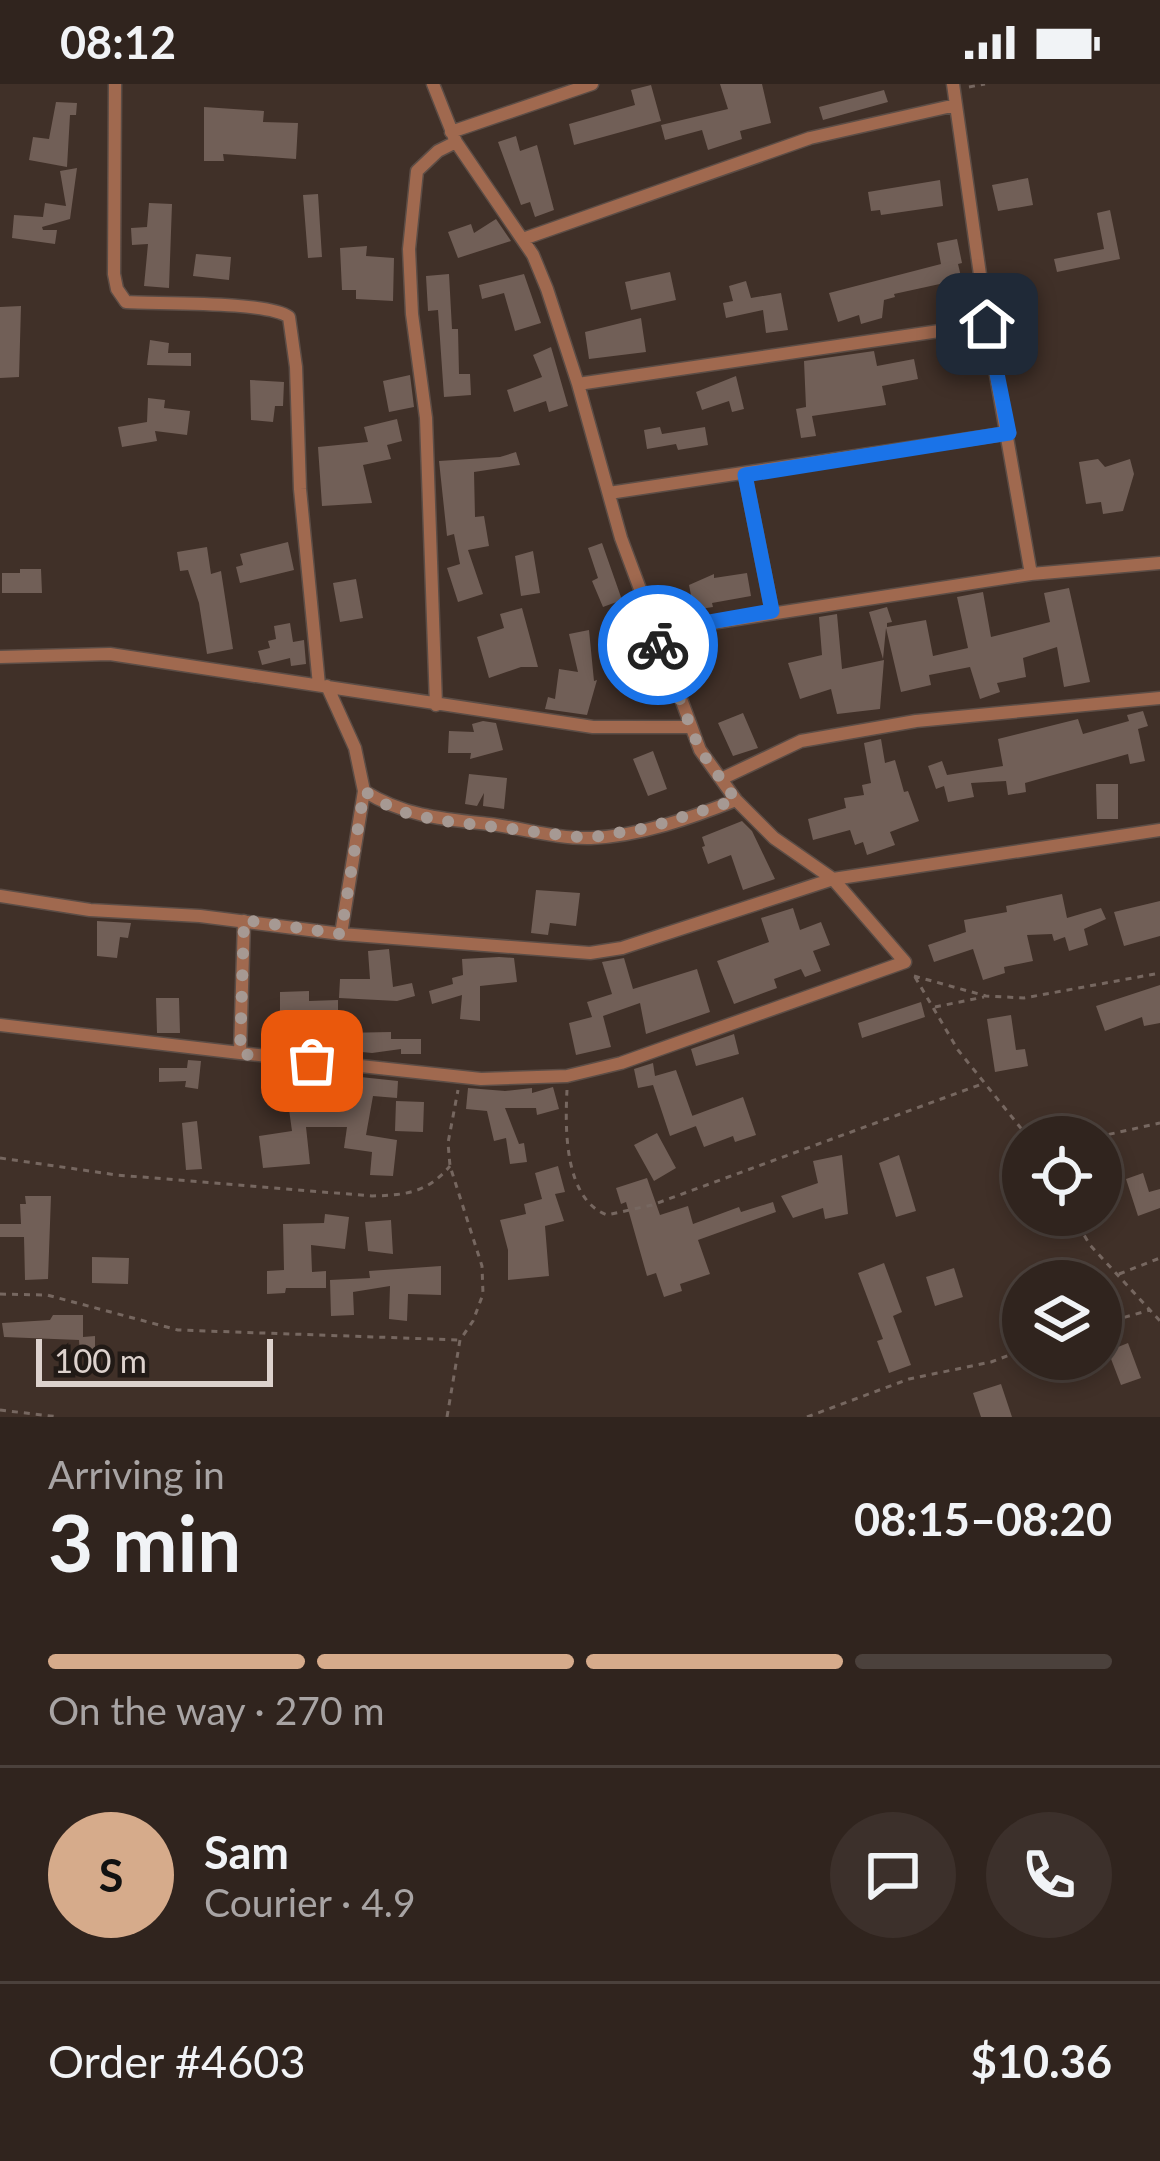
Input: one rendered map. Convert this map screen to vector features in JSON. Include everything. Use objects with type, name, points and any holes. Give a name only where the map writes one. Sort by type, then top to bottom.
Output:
[{"type":"street","points":[[115,84],[114,274],[122,298],[126,302],[259,308],[289,317],[323,685],[355,748],[364,791],[341,934]]},
{"type":"street","points":[[0,1025],[460,1076],[567,1076],[621,1063],[905,962],[832,878],[774,838],[736,800],[688,727],[653,632],[547,289],[523,239],[454,137],[433,84]]},
{"type":"street","points":[[436,705],[426,418],[409,249],[416,171],[454,137],[592,84]]},
{"type":"street","points":[[953,87],[987,324],[1031,574]]},
{"type":"street","points":[[523,239],[792,143],[956,105]]},
{"type":"street","points":[[578,384],[987,324]]},
{"type":"street","points":[[609,494],[1009,433]]},
{"type":"street","points":[[745,475],[772,611]]},
{"type":"street","points":[[653,632],[1031,574],[1160,563]]},
{"type":"street","points":[[0,640],[1,657],[110,654],[593,727],[688,727]]},
{"type":"street","points":[[721,779],[801,741],[916,721],[1160,698]]},
{"type":"street","points":[[364,791],[395,810],[436,820],[587,838],[656,826],[736,800]]},
{"type":"street","points":[[0,896],[90,910],[590,953],[644,941],[832,878],[1160,830]]},
{"type":"street","points":[[240,1054],[244,920]]},
{"type":"path","points":[[953,87],[985,84]]},
{"type":"path","points":[[905,962],[982,1084],[1010,1116]]},
{"type":"path","points":[[914,976],[986,996],[1024,998],[1160,973]]},
{"type":"path","points":[[933,1008],[986,996]]},
{"type":"path","points":[[447,1417],[460,1340],[481,1302],[483,1280],[465,1203],[450,1166],[448,1143],[460,1076]]},
{"type":"path","points":[[567,1076],[566,1118],[575,1179],[588,1202],[607,1215],[652,1205],[982,1084]]},
{"type":"path","points":[[1122,1131],[1160,1123]]},
{"type":"path","points":[[0,1157],[117,1175],[371,1196],[423,1190],[450,1166]]},
{"type":"path","points":[[1085,1236],[1104,1260]]},
{"type":"path","points":[[1122,1273],[1160,1258]]},
{"type":"path","points":[[1122,1279],[1160,1321]]},
{"type":"path","points":[[0,1294],[47,1295],[178,1330],[460,1340]]},
{"type":"path","points":[[1122,1318],[1150,1310]]},
{"type":"path","points":[[807,1417],[909,1379],[1002,1358]]},
{"type":"path","points":[[838,1406],[842,1417]]},
{"type":"path","points":[[0,1410],[59,1417]]},
{"type":"building","points":[[720,84],[762,84],[771,123],[740,131],[742,139],[708,150],[702,130],[665,140],[661,125],[728,109]]},
{"type":"building","points":[[651,85],[661,121],[574,145],[569,124],[635,105],[631,90]]},
{"type":"building","points":[[884,90],[888,102],[823,120],[819,107]]},
{"type":"building","points":[[56,102],[77,103],[76,115],[70,115],[67,167],[29,160],[33,137],[49,139]]},
{"type":"building","points":[[204,107],[264,111],[263,122],[298,123],[296,159],[223,154],[224,161],[204,161]]},
{"type":"building","points":[[516,136],[520,151],[537,145],[554,210],[535,217],[530,202],[521,205],[498,142]]},
{"type":"building","points":[[77,168],[70,219],[42,227],[57,230],[55,244],[12,238],[14,215],[43,217],[45,203],[66,206],[60,171]]},
{"type":"building","points":[[1028,178],[1033,205],[998,211],[992,185]]},
{"type":"building","points":[[940,180],[943,206],[881,215],[880,210],[871,211],[868,192]]},
{"type":"building","points":[[318,194],[322,257],[308,258],[303,195]]},
{"type":"building","points":[[149,203],[172,204],[169,288],[144,286],[148,244],[132,245],[131,228],[147,227]]},
{"type":"building","points":[[1110,210],[1120,259],[1057,272],[1054,259],[1104,249],[1097,213]]},
{"type":"building","points":[[496,219],[511,241],[458,258],[448,232],[471,224],[474,233]]},
{"type":"building","points":[[957,239],[968,306],[955,309],[949,282],[894,294],[884,300],[882,318],[861,324],[859,315],[838,322],[829,293],[941,264],[937,243]]},
{"type":"building","points":[[367,246],[366,256],[394,258],[393,301],[356,299],[356,290],[342,290],[340,248]]},
{"type":"building","points":[[196,254],[231,257],[229,280],[193,276]]},
{"type":"building","points":[[670,272],[676,300],[631,310],[625,282]]},
{"type":"building","points":[[449,274],[459,374],[470,374],[471,395],[444,397],[438,310],[428,311],[426,276]]},
{"type":"building","points":[[524,274],[541,323],[515,331],[504,293],[482,299],[479,285]]},
{"type":"building","points":[[746,281],[751,298],[781,293],[788,330],[766,333],[763,310],[726,318],[723,303],[733,301],[729,286]]},
{"type":"building","points":[[21,306],[19,377],[0,378],[0,307]]},
{"type":"building","points":[[641,318],[646,352],[589,359],[585,332]]},
{"type":"building","points":[[150,340],[169,343],[168,353],[191,353],[191,366],[147,365]]},
{"type":"building","points":[[551,347],[568,406],[549,412],[546,401],[514,412],[507,390],[542,377],[533,355]]},
{"type":"building","points":[[874,351],[877,366],[914,359],[918,379],[882,386],[886,405],[812,416],[816,436],[801,438],[796,409],[806,407],[804,361]]},
{"type":"building","points":[[410,375],[414,407],[389,412],[383,381]]},
{"type":"building","points":[[736,376],[744,409],[732,412],[729,401],[702,410],[696,392]]},
{"type":"building","points":[[250,380],[284,382],[283,406],[275,406],[273,422],[251,420]]},
{"type":"building","points":[[148,398],[165,400],[164,408],[190,411],[187,435],[155,431],[157,441],[122,447],[118,427],[147,422]]},
{"type":"building","points":[[397,419],[402,441],[387,445],[391,459],[363,465],[372,503],[322,506],[318,447],[368,442],[364,427]]},
{"type":"building","points":[[660,427],[662,434],[705,427],[708,445],[647,449],[644,430]]},
{"type":"building","points":[[516,452],[520,465],[474,472],[475,517],[484,516],[489,546],[468,550],[483,594],[458,602],[447,568],[460,564],[454,534],[447,536],[439,461]]},
{"type":"building","points":[[1098,459],[1105,467],[1130,459],[1134,474],[1123,511],[1103,514],[1101,502],[1086,504],[1079,462]]},
{"type":"building","points":[[288,542],[294,570],[240,583],[236,567],[243,565],[240,554]]},
{"type":"building","points":[[602,543],[622,600],[603,607],[592,581],[598,578],[588,548]]},
{"type":"building","points":[[207,547],[211,574],[221,571],[233,649],[207,654],[199,603],[188,570],[180,571],[177,552]]},
{"type":"building","points":[[533,551],[540,593],[521,596],[515,556]]},
{"type":"building","points":[[20,569],[41,569],[42,593],[2,593],[2,573],[20,573]]},
{"type":"building","points":[[747,573],[751,596],[694,610],[689,585],[714,574],[714,578]]},
{"type":"building","points":[[356,579],[363,618],[340,622],[333,583]]},
{"type":"building","points":[[1069,588],[1090,682],[1064,687],[1057,647],[1023,658],[1026,677],[997,683],[1000,692],[980,699],[970,667],[929,675],[931,685],[901,692],[886,628],[883,659],[869,612],[887,607],[892,622],[887,627],[926,620],[933,656],[968,648],[957,597],[983,592],[991,637],[1050,622],[1044,593]]},
{"type":"building","points":[[522,608],[538,667],[521,667],[489,678],[477,637],[504,628],[500,614]]},
{"type":"building","points":[[837,614],[842,669],[884,660],[880,709],[837,714],[831,689],[800,699],[788,663],[822,655],[819,617]]},
{"type":"building","points":[[290,623],[293,642],[304,640],[306,664],[291,666],[290,658],[262,665],[258,651],[270,648],[268,641],[276,639],[274,626]]},
{"type":"building","points":[[589,630],[597,680],[587,715],[545,709],[548,697],[555,699],[559,669],[578,672],[569,634]]},
{"type":"building","points":[[1143,711],[1148,726],[1138,729],[1145,761],[1130,764],[1128,754],[1025,783],[1026,792],[1008,795],[1006,781],[971,783],[974,797],[948,802],[944,786],[936,789],[928,766],[942,761],[947,775],[1003,766],[998,739],[1078,719],[1083,734],[1129,721],[1127,715]]},
{"type":"building","points":[[743,713],[758,748],[733,756],[718,723]]},
{"type":"building","points":[[496,723],[503,750],[470,759],[471,753],[448,753],[449,731],[474,732],[472,724]]},
{"type":"building","points":[[881,739],[885,763],[895,760],[919,821],[890,832],[895,845],[867,855],[863,842],[855,845],[850,830],[813,840],[808,819],[846,808],[844,798],[864,795],[862,785],[871,783],[864,743]]},
{"type":"building","points":[[653,751],[667,789],[648,796],[633,759]]},
{"type":"building","points":[[469,774],[507,778],[504,809],[483,806],[484,793],[477,806],[465,804]]},
{"type":"building","points":[[1096,784],[1118,784],[1118,819],[1097,819]]},
{"type":"building","points":[[742,821],[752,831],[775,879],[743,890],[731,855],[708,864],[702,847],[702,837]]},
{"type":"building","points":[[536,890],[580,893],[576,926],[550,923],[548,935],[531,933]]},
{"type":"building","points":[[1062,894],[1067,918],[1101,908],[1106,919],[1084,929],[1088,945],[1069,951],[1065,937],[1054,941],[1052,934],[1027,935],[1033,961],[1004,967],[1005,973],[983,980],[973,949],[934,962],[928,945],[966,932],[964,920]]},
{"type":"building","points":[[1160,901],[1160,936],[1124,946],[1114,912]]},
{"type":"building","points":[[793,908],[800,930],[821,922],[830,945],[813,951],[821,971],[805,977],[801,969],[774,979],[777,988],[734,1004],[717,961],[769,942],[761,918]]},
{"type":"building","points":[[97,921],[131,923],[128,938],[120,937],[117,958],[97,956]]},
{"type":"building","points":[[389,949],[393,987],[412,983],[415,996],[397,1001],[339,998],[340,979],[370,979],[368,951]]},
{"type":"building","points":[[514,958],[517,982],[480,986],[480,1021],[460,1019],[462,995],[432,1004],[429,991],[453,984],[452,978],[463,975],[462,959]]},
{"type":"building","points":[[624,958],[633,989],[697,969],[710,1012],[646,1034],[640,1003],[603,1016],[611,1047],[576,1055],[569,1023],[592,1017],[587,1002],[612,994],[602,962]]},
{"type":"building","points":[[1160,985],[1160,1023],[1144,1026],[1142,1017],[1105,1031],[1096,1006]]},
{"type":"building","points":[[309,991],[309,1001],[338,1000],[338,1020],[280,1025],[280,992]]},
{"type":"building","points":[[156,998],[179,998],[180,1033],[157,1033]]},
{"type":"building","points":[[921,1002],[925,1017],[862,1038],[858,1023]]},
{"type":"building","points":[[1011,1015],[1016,1050],[1025,1049],[1028,1066],[995,1072],[987,1019]]},
{"type":"building","points":[[391,1032],[391,1039],[421,1039],[421,1054],[401,1054],[401,1049],[341,1050],[341,1033]]},
{"type":"building","points":[[734,1034],[739,1054],[696,1066],[691,1049]]},
{"type":"building","points":[[188,1060],[201,1061],[198,1089],[185,1087],[186,1081],[159,1082],[159,1068],[187,1068]]},
{"type":"building","points":[[653,1063],[655,1076],[676,1070],[696,1126],[670,1136],[653,1085],[638,1088],[634,1069]]},
{"type":"building","points":[[351,1076],[398,1081],[397,1098],[373,1096],[366,1135],[397,1140],[393,1176],[370,1175],[372,1152],[344,1148],[347,1127],[306,1127],[310,1164],[263,1168],[259,1136],[292,1131],[286,1088],[310,1084],[313,1110],[346,1110]]},
{"type":"building","points":[[553,1087],[559,1109],[537,1115],[536,1108],[505,1108],[519,1144],[524,1143],[527,1162],[510,1164],[506,1138],[494,1141],[487,1111],[466,1109],[468,1088],[532,1088],[532,1093]]},
{"type":"building","points":[[743,1097],[756,1135],[735,1142],[733,1136],[704,1147],[692,1116]]},
{"type":"building","points":[[396,1101],[424,1102],[423,1132],[395,1131]]},
{"type":"building","points":[[197,1121],[202,1169],[186,1170],[182,1123]]},
{"type":"building","points":[[657,1133],[676,1168],[654,1181],[634,1145]]},
{"type":"building","points":[[842,1155],[848,1214],[825,1219],[823,1208],[793,1218],[781,1196],[818,1183],[813,1161]]},
{"type":"building","points":[[899,1155],[916,1211],[896,1217],[879,1163]]},
{"type":"building","points":[[558,1166],[565,1192],[555,1194],[564,1221],[545,1226],[549,1276],[508,1280],[508,1250],[500,1220],[526,1214],[524,1204],[542,1199],[535,1173]]},
{"type":"building","points":[[1143,1173],[1149,1192],[1160,1189],[1160,1208],[1138,1216],[1126,1179]]},
{"type":"building","points":[[647,1178],[660,1215],[688,1206],[693,1224],[739,1207],[741,1212],[773,1202],[776,1212],[698,1240],[710,1274],[680,1284],[682,1291],[664,1297],[656,1273],[647,1276],[626,1202],[621,1204],[616,1188]]},
{"type":"building","points":[[25,1196],[51,1196],[48,1279],[25,1280],[24,1237],[0,1237],[0,1224],[21,1224],[20,1204],[26,1204]]},
{"type":"building","points":[[325,1214],[349,1217],[345,1249],[311,1245],[312,1272],[326,1271],[326,1288],[286,1288],[285,1293],[267,1294],[267,1271],[284,1270],[283,1224],[324,1223]]},
{"type":"building","points":[[391,1220],[393,1254],[368,1251],[365,1222]]},
{"type":"building","points":[[92,1257],[129,1258],[128,1284],[92,1283]]},
{"type":"building","points":[[884,1263],[902,1312],[893,1316],[911,1365],[889,1373],[877,1341],[883,1339],[858,1273]]},
{"type":"building","points":[[441,1266],[441,1295],[408,1294],[407,1321],[389,1319],[390,1286],[353,1292],[354,1315],[331,1316],[330,1280],[370,1278],[369,1271]]},
{"type":"building","points":[[954,1268],[963,1297],[935,1306],[926,1277]]},
{"type":"building","points":[[53,1315],[83,1315],[83,1337],[95,1336],[95,1353],[80,1354],[79,1340],[4,1337],[2,1323],[50,1320]]},
{"type":"building","points":[[1128,1343],[1141,1378],[1121,1385],[1119,1380],[1122,1345]]},
{"type":"building","points":[[1001,1384],[1012,1417],[981,1417],[973,1393]]},
{"type":"way so far","points":[[312,1061],[240,1054],[244,920],[341,934],[364,791],[395,810],[436,820],[587,838],[622,835],[736,800],[688,727],[658,645]]},
{"type":"route","points":[[658,645],[653,632],[772,611],[745,475],[1009,433],[987,324]]}]
